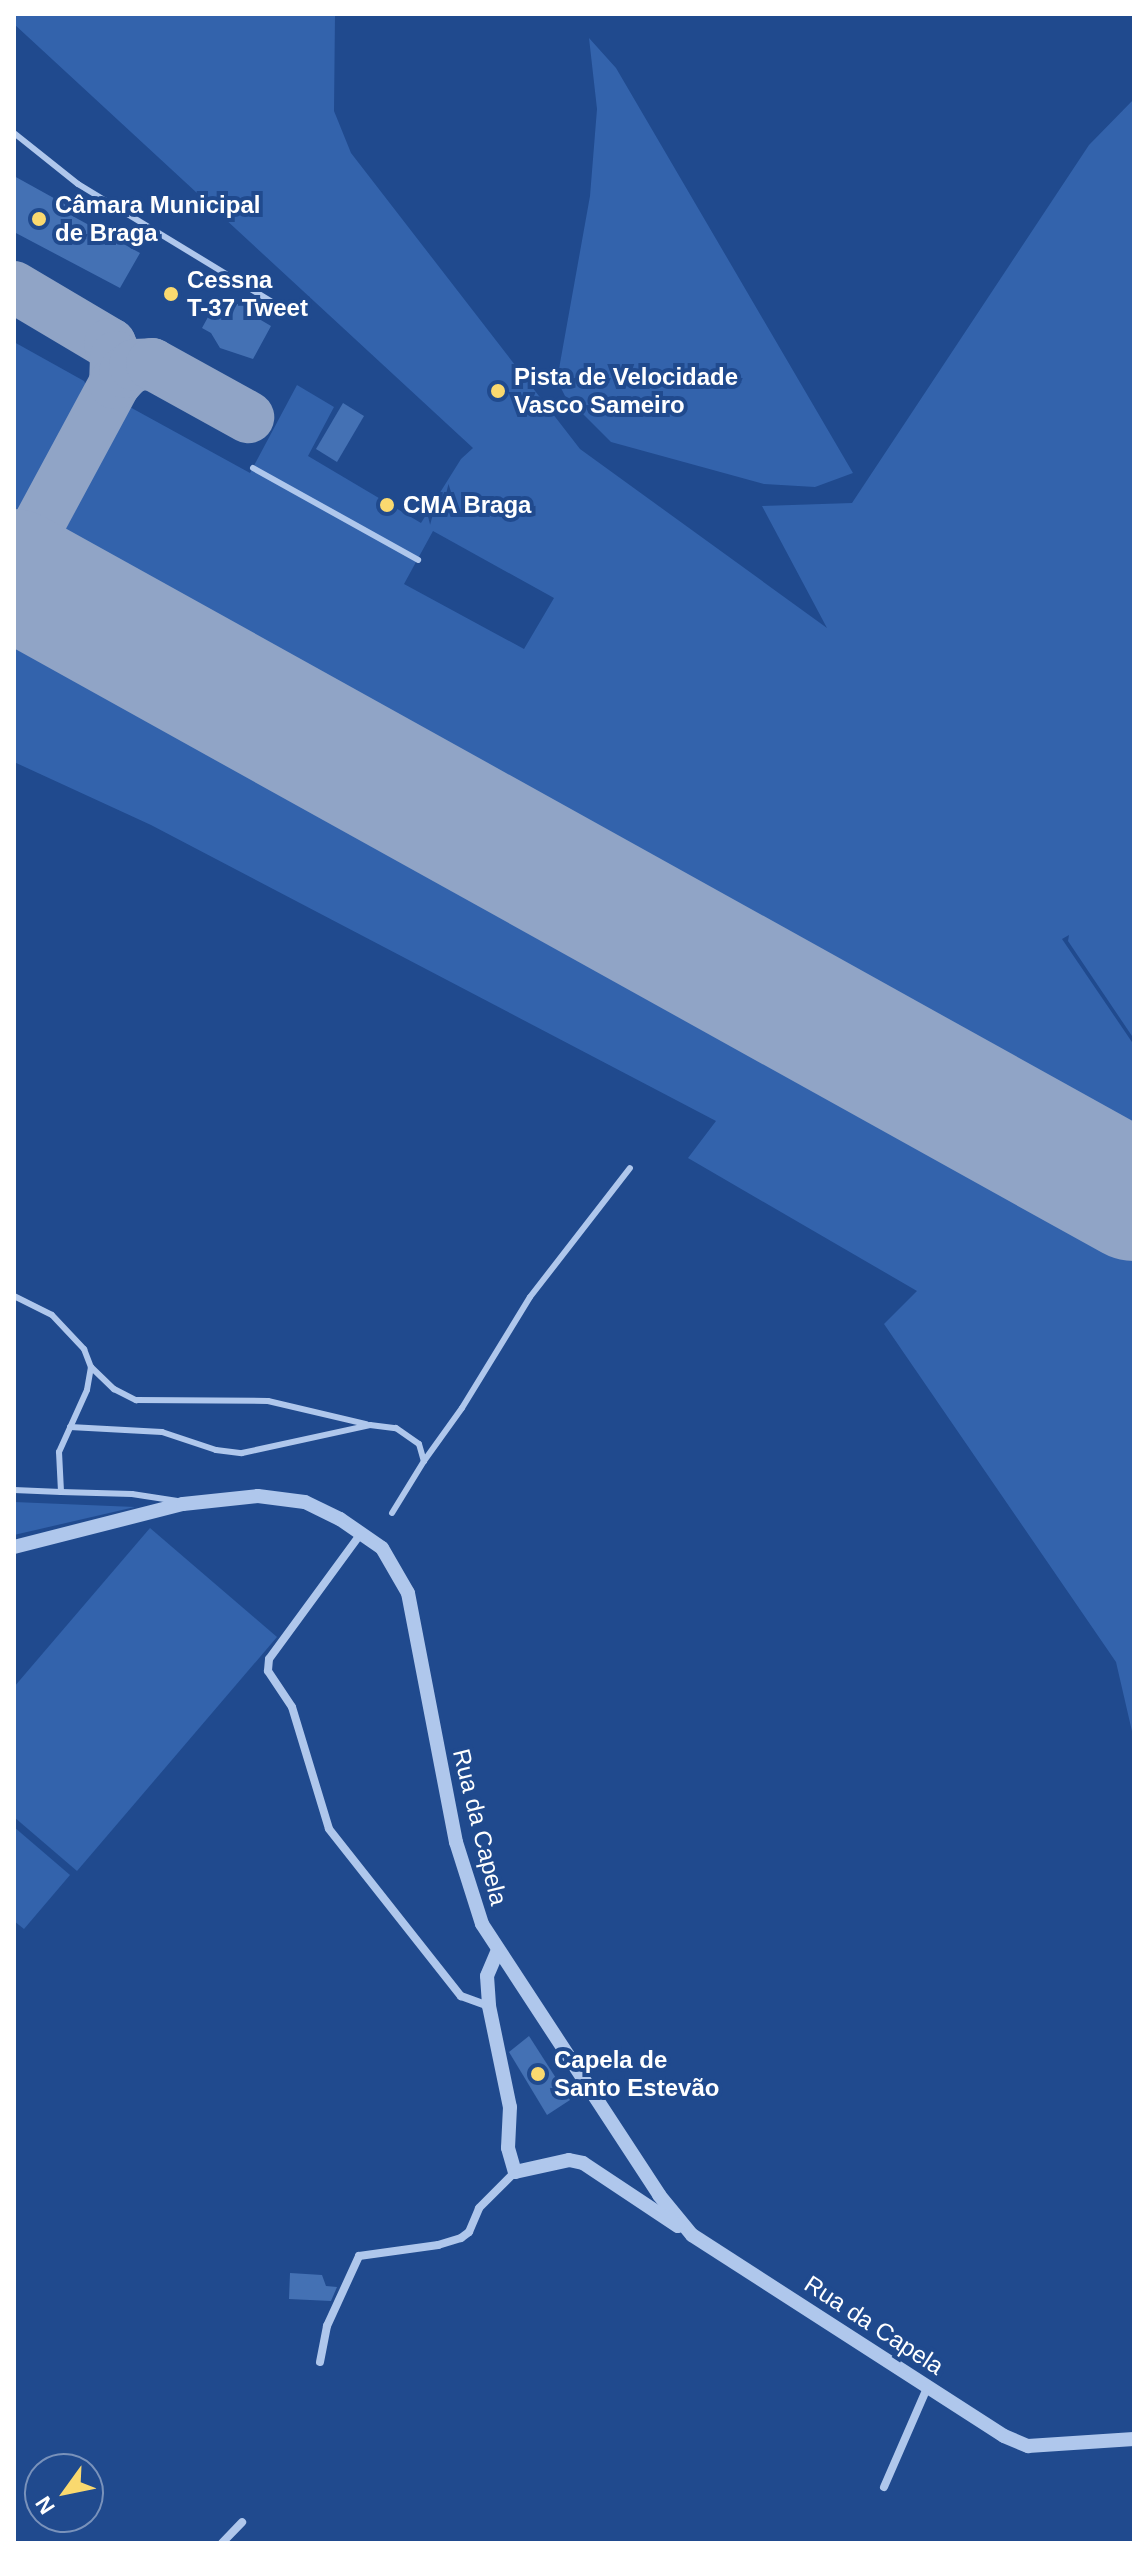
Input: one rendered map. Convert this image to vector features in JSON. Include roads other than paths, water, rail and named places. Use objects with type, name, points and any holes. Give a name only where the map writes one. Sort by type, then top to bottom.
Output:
[{"type":"street","name":"Rua da Capela","points":[[14,1547],[190,1503],[258,1496],[305,1502],[362,1532],[382,1548],[408,1593],[456,1842],[471,1898],[498,1950],[659,2195],[692,2235],[1004,2436],[1028,2446],[1134,2439]]},
{"type":"street","points":[[362,1532],[269,1659],[268,1671],[292,1707],[329,1829],[461,1996],[489,2006]]},
{"type":"street","points":[[498,1950],[487,1976],[489,2006],[510,2107],[508,2148],[515,2172]]},
{"type":"street","points":[[320,2362],[327,2326],[359,2256],[438,2245],[461,2238],[469,2232],[479,2208],[515,2172],[569,2160],[583,2163],[692,2235]]},
{"type":"street","points":[[884,2487],[928,2386]]},
{"type":"street","points":[[222,2543],[242,2522]]},
{"type":"lane","points":[[14,133],[78,184],[290,313]]},
{"type":"lane","points":[[253,468],[418,560]]},
{"type":"lane","points":[[392,1513],[462,1408],[530,1297],[630,1168]]},
{"type":"lane","points":[[14,1296],[52,1315],[84,1349],[91,1367],[114,1389],[136,1400],[268,1401],[370,1425],[396,1428],[419,1444],[424,1461]]},
{"type":"lane","points":[[61,1492],[59,1452],[87,1390],[91,1367]]},
{"type":"lane","points":[[70,1427],[162,1432],[216,1450],[242,1453],[370,1425]]},
{"type":"lane","points":[[14,1490],[132,1494],[190,1503]]},
{"type":"place","name":"Câmara Municipal de Braga","points":[[39,219]]},
{"type":"place","name":"Cessna T-37 Tweet","points":[[171,294]]},
{"type":"place","name":"Pista de Velocidade Vasco Sameiro","points":[[498,391]]},
{"type":"place","name":"CMA Braga","points":[[387,505]]},
{"type":"place","name":"Capela de Santo Estevão","points":[[538,2074]]}]
